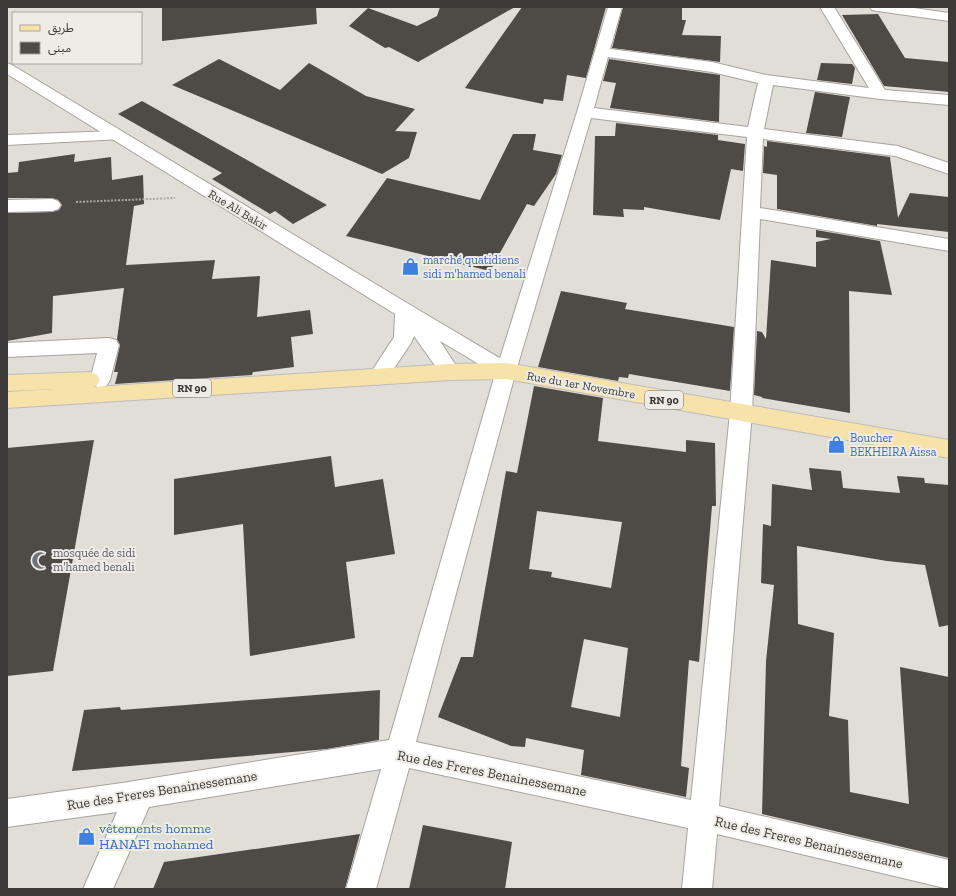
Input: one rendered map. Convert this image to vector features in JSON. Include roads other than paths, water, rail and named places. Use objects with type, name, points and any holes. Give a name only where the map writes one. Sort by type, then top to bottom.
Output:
[{"type":"main road","name":"Rue du 1er Novembre","points":[[378,377],[450,372],[506,371],[949,449]]},
{"type":"main road","name":"RN 90","points":[[7,384],[100,380],[378,377]]},
{"type":"main road","name":"RN 90","points":[[7,400],[378,377]]},
{"type":"street","points":[[361,889],[506,371],[603,52],[615,7]]},
{"type":"street","points":[[827,7],[880,94]]},
{"type":"street","points":[[877,7],[949,18]]},
{"type":"street","points":[[603,52],[712,67],[766,80],[880,94],[949,100]]},
{"type":"street","name":"Rue Ali Bakir","points":[[7,68],[116,136],[405,311],[430,342],[450,372]]},
{"type":"street","points":[[697,889],[741,413],[755,134],[766,80]]},
{"type":"street","points":[[585,112],[898,151],[949,169]]},
{"type":"street","points":[[7,140],[116,136]]},
{"type":"street","points":[[7,206],[52,205]]},
{"type":"street","points":[[751,212],[949,245]]},
{"type":"street","points":[[378,377],[404,338],[405,311],[506,371]]},
{"type":"street","points":[[7,350],[109,345],[100,380]]},
{"type":"street","points":[[7,362],[106,356]]},
{"type":"street","name":"Rue des Freres Benainessemane","points":[[7,813],[140,794],[400,752],[704,816],[949,875]]},
{"type":"street","points":[[98,889],[140,794]]},
{"type":"place","name":"marché quatidiens sidi m'hamed benali","points":[[410,267]]},
{"type":"place","name":"Boucher BEKHEIRA Aissa","points":[[837,445]]},
{"type":"place","name":"mosquée de sidi m'hamed benali","points":[[40,560]]},
{"type":"place","name":"vêtements homme HANAFI mohamed","points":[[86,836]]}]
